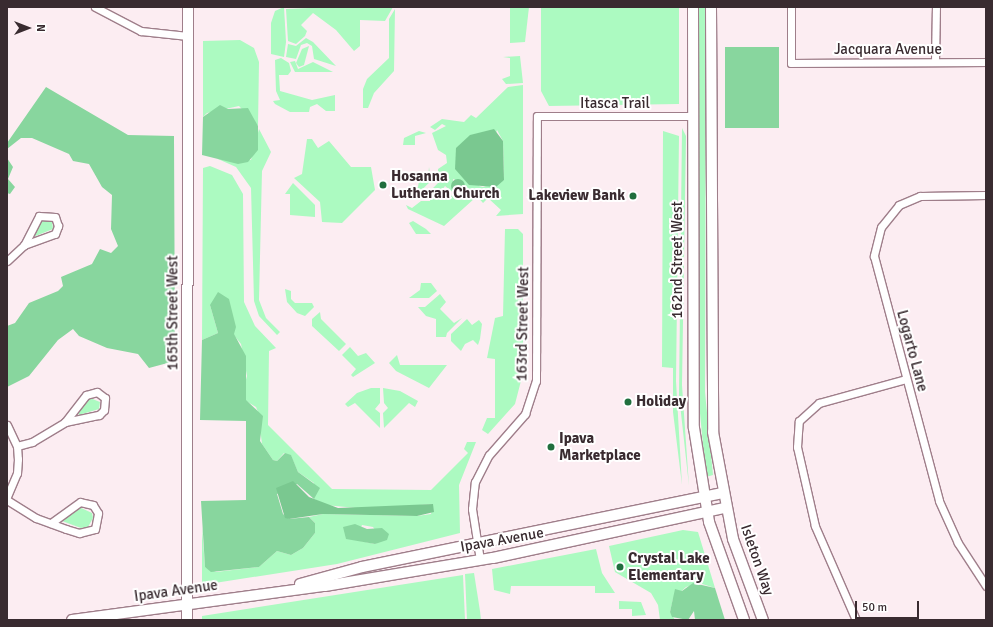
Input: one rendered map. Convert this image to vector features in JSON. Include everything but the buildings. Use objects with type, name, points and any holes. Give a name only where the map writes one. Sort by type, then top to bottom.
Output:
[{"type":"street","points":[[95,7],[141,31],[188,36]]},
{"type":"street","name":"165th Street West","points":[[187,620],[188,7]]},
{"type":"street","name":"162nd Street West","points":[[693,7],[692,395],[703,497],[707,512]]},
{"type":"street","points":[[711,7],[710,397],[725,508]]},
{"type":"street","name":"Jacquara Avenue","points":[[791,7],[791,63],[986,62]]},
{"type":"street","points":[[935,62],[936,7]]},
{"type":"street","name":"Itasca Trail","points":[[537,116],[693,116]]},
{"type":"street","name":"163rd Street West","points":[[480,560],[472,509],[477,478],[489,455],[525,414],[536,387],[537,116]]},
{"type":"street","name":"Logarto Lane","points":[[986,195],[920,196],[892,211],[881,226],[875,245],[875,266],[939,501],[958,543],[986,586]]},
{"type":"street","points":[[7,261],[24,245],[39,216],[55,217],[58,226],[55,234],[24,245]]},
{"type":"street","points":[[856,620],[829,564],[810,507],[797,446],[799,414],[810,407],[827,400],[906,379]]},
{"type":"street","points":[[17,446],[32,442],[65,422],[102,413],[105,398],[97,392],[86,395],[65,422]]},
{"type":"street","points":[[7,425],[17,446],[17,473],[7,496]]},
{"type":"street","name":"Ipava Avenue","points":[[283,590],[362,566],[477,544],[722,493]]},
{"type":"street","points":[[7,500],[51,523],[88,533],[97,526],[98,512],[93,505],[80,502],[51,523]]},
{"type":"street","name":"Ipava Avenue","points":[[72,620],[187,605],[283,590],[325,586],[480,560],[725,508]]},
{"type":"street","name":"Isleton Way","points":[[725,508],[743,571],[763,620]]},
{"type":"street","points":[[707,512],[720,558],[744,620]]},
{"type":"shaded area","points":[[284,7],[286,42],[284,57],[271,54],[271,23],[275,11]]},
{"type":"shaded area","points":[[393,7],[385,21],[360,20],[360,46],[354,51],[336,30],[313,13],[301,25],[307,31],[305,36],[296,44],[288,41],[286,9]]},
{"type":"shaded area","points":[[510,7],[529,7],[525,42],[510,43]]},
{"type":"shaded area","points":[[541,7],[679,7],[679,104],[549,106],[541,91]]},
{"type":"shaded area","points":[[699,7],[706,7],[705,392],[713,475],[706,477],[698,392]]},
{"type":"shaded area","points":[[395,9],[394,71],[374,93],[368,108],[363,108],[363,89],[367,79],[389,58],[389,19]]},
{"type":"shaded area","points":[[306,38],[313,42],[336,66],[314,59],[312,46],[307,43],[301,45],[296,59],[286,57],[288,44],[296,46]]},
{"type":"shaded area","points":[[240,40],[254,48],[259,62],[258,126],[239,106],[207,113],[203,117],[203,41]]},
{"type":"shaded area","points":[[309,46],[304,65],[299,67],[296,63],[302,49]]},
{"type":"shaded area","points":[[725,47],[779,47],[779,128],[725,128]]},
{"type":"shaded area","points":[[520,56],[523,83],[506,84],[502,79],[510,76],[510,58],[503,57]]},
{"type":"shaded area","points":[[281,58],[289,63],[291,71],[288,75],[279,75],[280,91],[312,100],[335,95],[335,111],[326,111],[317,104],[310,107],[309,112],[290,112],[275,104],[273,101],[280,100],[276,91],[275,60]]},
{"type":"shaded area","points":[[295,61],[298,69],[313,62],[333,72],[295,72],[290,62]]},
{"type":"shaded area","points":[[523,85],[523,214],[496,216],[501,210],[488,198],[483,203],[476,195],[460,198],[445,186],[442,190],[457,199],[475,198],[444,226],[408,209],[406,205],[412,208],[421,201],[430,201],[432,189],[438,183],[438,169],[447,163],[446,155],[438,150],[432,133],[446,126],[442,124],[435,130],[430,127],[442,119],[464,122],[471,115],[476,118],[508,87]],"holes":[[[497,130],[503,141],[504,180],[483,187],[479,186]],[[453,179],[463,183],[463,192],[453,188]]]},
{"type":"shaded area","points":[[46,87],[128,135],[174,136],[175,361],[149,368],[138,354],[107,348],[79,336],[73,329],[58,340],[29,376],[7,387],[7,326],[15,323],[29,303],[58,291],[63,286],[61,277],[92,264],[100,249],[111,253],[118,246],[111,229],[112,195],[102,187],[89,164],[73,161],[69,154],[32,138],[21,138],[7,149],[7,143]]},
{"type":"shaded area","points":[[220,105],[228,109],[248,108],[258,126],[258,150],[248,162],[238,164],[202,155],[203,117]]},
{"type":"shaded area","points":[[682,128],[686,136],[682,385],[689,486],[679,395]]},
{"type":"shaded area","points":[[259,129],[271,152],[262,171],[259,300],[266,318],[280,332],[277,335],[259,316],[254,301],[251,188],[236,167],[218,159],[251,160]]},
{"type":"shaded area","points":[[494,129],[503,141],[504,180],[496,187],[469,185],[455,169],[456,148],[470,135]]},
{"type":"shaded area","points":[[419,131],[426,133],[415,136],[415,145],[403,145],[404,138]]},
{"type":"shaded area","points":[[663,131],[679,136],[676,381],[682,485],[673,412],[673,368],[662,367]]},
{"type":"shaded area","points":[[307,139],[312,139],[318,148],[329,141],[351,167],[371,167],[375,190],[342,223],[322,222],[320,202],[294,178],[302,174]]},
{"type":"shaded area","points":[[7,158],[13,167],[8,179],[15,187],[10,194],[7,193]]},
{"type":"shaded area","points":[[210,166],[232,175],[243,194],[244,302],[255,326],[276,348],[269,351],[268,425],[332,489],[431,490],[468,453],[464,449],[467,442],[476,442],[459,485],[460,533],[337,564],[202,585],[202,527],[205,567],[216,572],[259,567],[277,551],[291,555],[303,548],[315,533],[315,523],[309,517],[323,514],[417,516],[431,514],[433,504],[367,509],[325,505],[314,499],[314,483],[298,472],[291,456],[284,453],[277,461],[273,460],[262,444],[260,428],[262,422],[256,407],[246,401],[244,387],[247,376],[241,344],[210,305],[218,333],[202,340],[203,168]],"holes":[[[362,525],[373,527],[382,540],[375,544],[356,540]]]},
{"type":"shaded area","points":[[429,167],[431,181],[412,199],[407,193],[418,187],[419,181],[428,179]]},
{"type":"shaded area","points":[[458,179],[463,181],[465,186],[463,191],[458,193],[453,191],[451,186],[453,181]]},
{"type":"shaded area","points":[[293,183],[315,205],[315,217],[290,215],[290,194],[285,194]]},
{"type":"shaded area","points":[[42,219],[52,221],[53,229],[33,237]]},
{"type":"shaded area","points":[[413,221],[431,234],[416,234],[409,223]]},
{"type":"shaded area","points":[[505,229],[518,229],[523,234],[523,373],[515,404],[488,434],[482,430],[487,418],[495,418],[495,359],[487,358],[495,318],[503,316]]},
{"type":"shaded area","points":[[421,283],[431,283],[437,291],[429,298],[409,298],[420,290]]},
{"type":"shaded area","points":[[285,289],[291,291],[291,299],[295,303],[312,303],[314,307],[305,316],[297,313],[287,302]]},
{"type":"shaded area","points":[[218,292],[229,299],[236,327],[234,334],[246,356],[246,400],[263,416],[260,441],[273,460],[277,461],[285,453],[291,455],[298,472],[320,488],[314,499],[297,484],[277,494],[283,514],[289,519],[309,517],[315,523],[315,533],[303,548],[291,555],[277,551],[259,567],[211,572],[205,567],[201,501],[246,500],[246,421],[200,420],[202,340],[218,333],[210,305]]},
{"type":"shaded area","points":[[440,294],[446,302],[440,309],[454,323],[462,318],[447,333],[446,337],[436,337],[436,319],[426,316],[418,307],[425,307]]},
{"type":"shaded area","points":[[320,312],[321,319],[346,344],[339,351],[312,326],[312,319]]},
{"type":"shaded area","points":[[467,319],[472,325],[479,320],[482,324],[480,339],[478,345],[473,340],[465,344],[461,351],[451,341],[451,334]]},
{"type":"shaded area","points":[[350,347],[358,356],[366,353],[375,363],[353,377],[351,375],[356,369],[342,355]]},
{"type":"shaded area","points":[[397,355],[400,365],[447,365],[429,388],[396,371],[389,363]]},
{"type":"shaded area","points":[[371,388],[380,388],[380,403],[375,409],[380,413],[380,428],[355,403],[348,407],[345,404],[357,393]]},
{"type":"shaded area","points":[[383,388],[400,391],[418,401],[415,407],[409,403],[384,428],[383,413],[388,408],[384,403]]},
{"type":"shaded area","points":[[90,398],[100,402],[99,409],[79,415],[78,411]]},
{"type":"shaded area","points":[[293,481],[309,497],[338,508],[433,504],[434,512],[417,516],[323,514],[289,519],[285,518],[276,488]]},
{"type":"shaded area","points":[[79,507],[92,513],[93,518],[88,527],[81,528],[62,521]]},
{"type":"shaded area","points":[[355,524],[367,529],[382,528],[389,534],[387,540],[375,544],[346,539],[343,527]]},
{"type":"shaded area","points":[[683,530],[698,532],[715,588],[699,583],[686,587],[673,599],[670,612],[675,620],[660,620],[658,605],[651,593],[615,572],[609,546]]},
{"type":"shaded area","points":[[596,549],[602,573],[615,593],[595,593],[595,586],[511,586],[510,594],[494,590],[492,569]]},
{"type":"shaded area","points":[[474,573],[481,620],[467,620],[465,574]]},
{"type":"shaded area","points":[[463,575],[465,620],[202,620],[202,616]]},
{"type":"shaded area","points":[[693,583],[715,588],[725,620],[695,620],[694,611],[688,620],[672,617],[670,612],[675,589],[682,591]]},
{"type":"shaded area","points":[[619,601],[641,602],[646,615],[632,616],[632,609],[619,609]]},
{"type":"place","name":"Hosanna Lutheran Church","points":[[383,185]]},
{"type":"place","name":"Lakeview Bank","points":[[633,196]]},
{"type":"place","name":"Holiday","points":[[628,402]]},
{"type":"place","name":"Ipava Marketplace","points":[[551,447]]},
{"type":"place","name":"Crystal Lake Elementary","points":[[620,567]]}]
